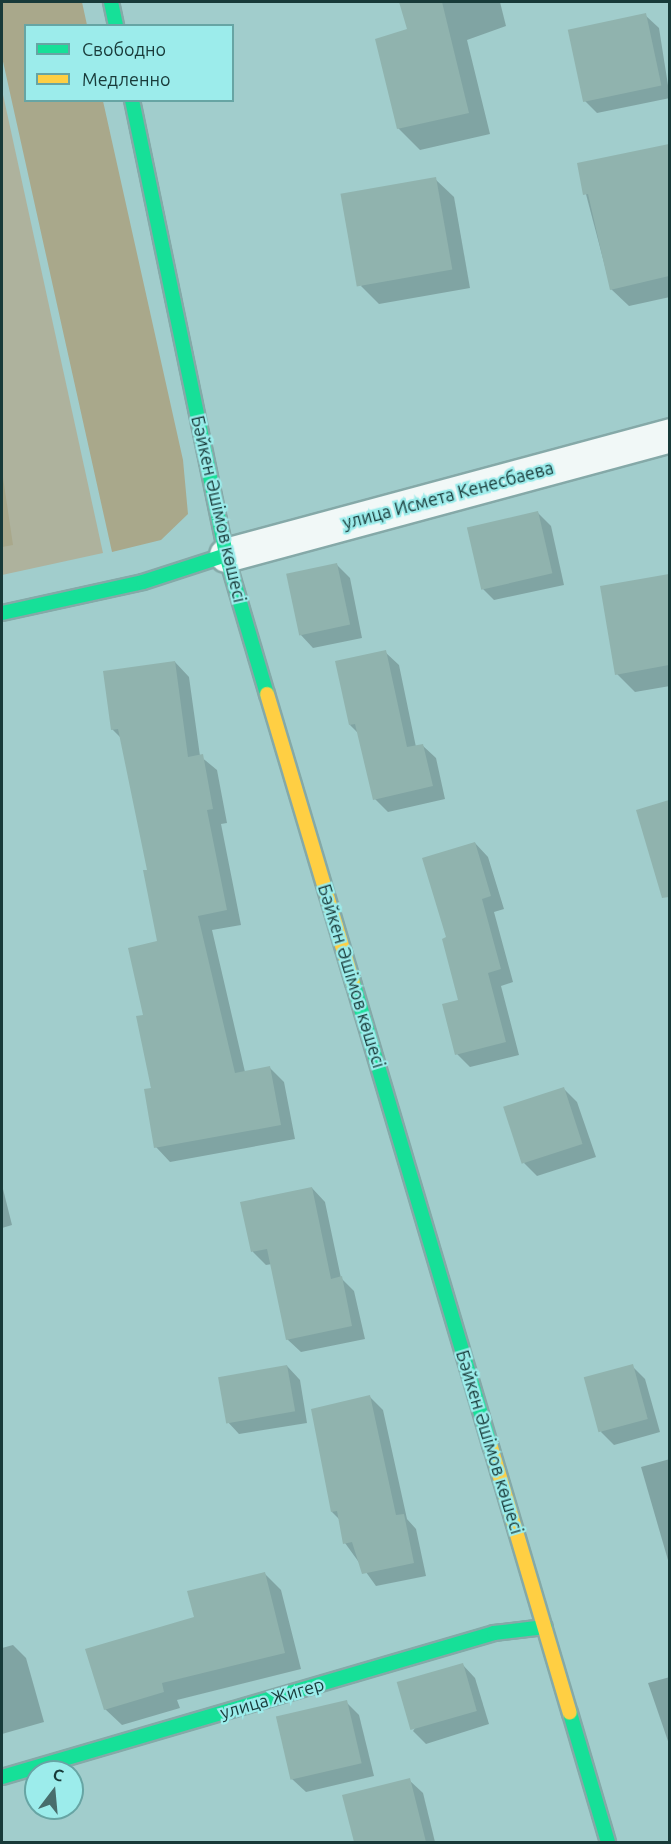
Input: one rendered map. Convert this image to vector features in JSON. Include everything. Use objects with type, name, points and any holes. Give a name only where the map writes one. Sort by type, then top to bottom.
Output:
[{"type":"main road","points":[[111,2],[116,24]]},
{"type":"main road","name":"Бәйкен Әшімов көшесі","points":[[132,102],[226,555],[608,1842]]},
{"type":"main road","points":[[2,613],[143,582],[226,555]]},
{"type":"main road","name":"улица Жигер","points":[[2,1777],[494,1633],[545,1627]]},
{"type":"street","name":"улица Исмета Кенесбаева","points":[[226,555],[669,435]]},
{"type":"green space","points":[[2,2],[82,2],[87,24],[24,24],[24,102],[103,102],[183,460],[188,514],[161,540],[112,552],[2,57]]},
{"type":"green space","points":[[2,90],[103,553],[2,575]]},
{"type":"green space","points":[[2,471],[13,545],[2,547]]},
{"type":"building","points":[[399,2],[442,2],[469,113],[397,129],[375,39],[407,29]]},
{"type":"building","points":[[646,13],[661,85],[583,102],[568,30]]},
{"type":"building","points":[[669,144],[669,276],[610,290],[588,194],[583,195],[577,163]]},
{"type":"building","points":[[436,177],[452,270],[357,286],[340,194]]},
{"type":"building","points":[[538,511],[552,573],[481,590],[467,527]]},
{"type":"building","points":[[337,563],[350,625],[299,635],[286,574]]},
{"type":"building","points":[[669,574],[669,665],[615,675],[600,586]]},
{"type":"building","points":[[386,650],[407,747],[423,744],[433,786],[373,800],[355,724],[349,725],[335,661]]},
{"type":"building","points":[[175,661],[188,757],[203,754],[213,809],[207,810],[227,910],[198,916],[235,1073],[270,1066],[281,1125],[154,1148],[144,1089],[151,1088],[136,1016],[143,1015],[128,948],[157,941],[143,870],[147,870],[118,729],[111,730],[103,671]]},
{"type":"building","points":[[669,800],[669,897],[662,898],[636,810]]},
{"type":"building","points":[[475,842],[491,896],[482,899],[501,969],[488,973],[506,1042],[455,1055],[442,1004],[458,1000],[442,939],[446,937],[422,858]]},
{"type":"building","points":[[564,1087],[583,1144],[522,1164],[503,1107]]},
{"type":"building","points":[[312,1187],[331,1279],[342,1276],[352,1326],[286,1340],[267,1249],[251,1252],[240,1202]]},
{"type":"building","points":[[633,1364],[648,1419],[598,1432],[584,1377]]},
{"type":"building","points":[[287,1365],[295,1411],[226,1423],[218,1377]]},
{"type":"building","points":[[370,1395],[396,1515],[404,1514],[414,1563],[362,1574],[352,1542],[343,1544],[337,1511],[331,1512],[311,1409]]},
{"type":"building","points":[[265,1572],[285,1653],[162,1683],[164,1692],[104,1710],[85,1649],[194,1617],[187,1591]]},
{"type":"building","points":[[463,1663],[477,1711],[410,1730],[397,1682]]},
{"type":"building","points":[[347,1700],[362,1763],[290,1780],[276,1716]]},
{"type":"building","points":[[410,1778],[426,1842],[354,1842],[342,1795]]},
{"type":"traffic: fast","points":[[111,2],[116,24]]},
{"type":"traffic: fast","points":[[132,102],[226,555],[267,694]]},
{"type":"traffic: fast","points":[[2,613],[143,582],[226,555]]},
{"type":"traffic: fast","points":[[353,982],[491,1447]]},
{"type":"traffic: fast","points":[[2,1777],[494,1633],[545,1627]]},
{"type":"traffic: fast","points":[[570,1713],[608,1842]]},
{"type":"traffic: slow","points":[[267,694],[353,982]]},
{"type":"traffic: slow","points":[[491,1447],[570,1713]]}]
